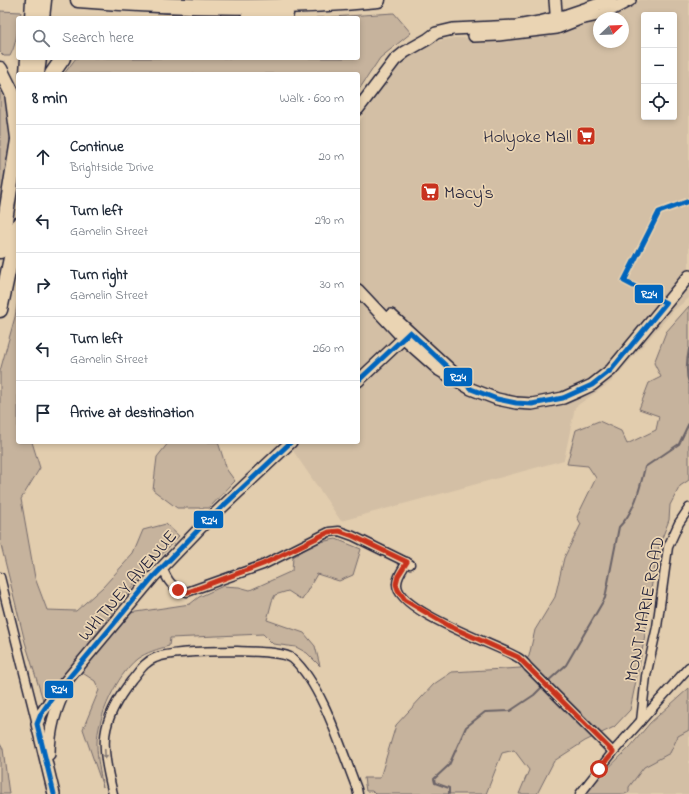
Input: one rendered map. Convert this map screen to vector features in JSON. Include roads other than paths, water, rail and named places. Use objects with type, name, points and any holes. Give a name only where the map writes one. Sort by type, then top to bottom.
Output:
[{"type":"highway","points":[[32,16],[33,0]]},
{"type":"highway","points":[[42,16],[44,0]]},
{"type":"highway","points":[[78,0],[138,4],[230,6],[299,5],[379,0]]},
{"type":"highway","points":[[263,16],[379,0]]},
{"type":"highway","points":[[26,72],[28,60]]},
{"type":"highway","points":[[37,72],[39,60]]},
{"type":"highway","points":[[53,72],[62,60]]},
{"type":"highway","points":[[0,68],[12,93],[16,124]]},
{"type":"highway","points":[[0,251],[16,151]]},
{"type":"highway","points":[[0,310],[16,234]]},
{"type":"main road","points":[[555,0],[556,23]]},
{"type":"main road","points":[[556,23],[578,12],[611,0]]},
{"type":"main road","points":[[360,106],[395,60],[405,52],[428,40],[450,37],[498,35],[580,19],[603,14],[630,0]]},
{"type":"main road","points":[[360,290],[376,302],[407,335],[471,390],[497,400],[532,404],[562,398],[592,385],[611,370],[689,276]]},
{"type":"main road","points":[[360,379],[407,335]]},
{"type":"main road","name":"WHITNEY AVENUE","points":[[37,717],[134,598],[162,567],[201,527],[289,444]]},
{"type":"main road","name":"WHITNEY AVENUE","points":[[48,770],[49,737],[52,720],[63,693],[77,669]]},
{"type":"main road","points":[[52,720],[37,717],[54,794]]},
{"type":"street","name":"MONT MARIE ROAD","points":[[640,721],[646,676],[657,627],[668,547],[679,523],[689,508]]},
{"type":"street","points":[[162,567],[168,582],[178,590],[188,592],[263,564],[329,532],[339,531],[353,536],[409,563],[398,576],[396,584],[405,600],[449,626],[518,657],[613,752]]},
{"type":"street","points":[[0,578],[37,717]]},
{"type":"street","points":[[113,794],[105,756],[105,734],[110,716],[118,698],[141,668],[147,662],[157,657],[177,654],[229,651],[278,654],[292,658],[311,681],[334,730],[358,794]]},
{"type":"street","points":[[580,794],[613,752],[689,667]]},
{"type":"waterway","points":[[689,349],[687,361],[689,383]]},
{"type":"waterway","points":[[547,682],[566,665],[605,598],[619,527],[625,521],[633,507],[645,467],[679,444],[689,423]]},
{"type":"waterway","points":[[449,794],[449,788],[435,783],[434,779],[449,765],[466,727],[485,712],[510,711],[534,695],[544,685]]},
{"type":"place","name":"Holyoke Mall","points":[[586,136]]},
{"type":"place","name":"Macy's","points":[[430,192]]}]
